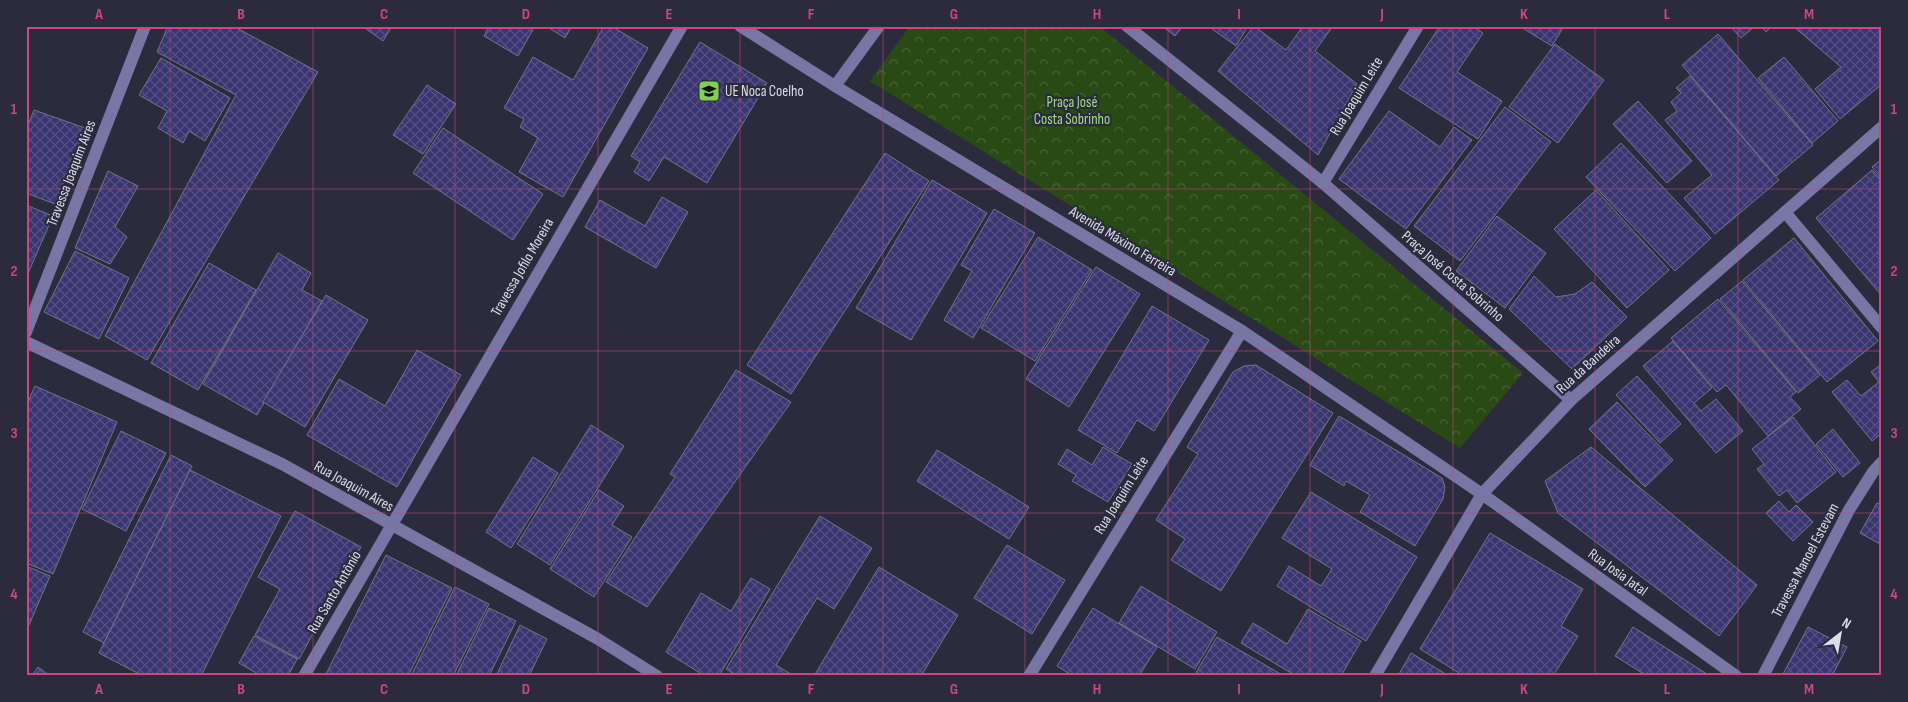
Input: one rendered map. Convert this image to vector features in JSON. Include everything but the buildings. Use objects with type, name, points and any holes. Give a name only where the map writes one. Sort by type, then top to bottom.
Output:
[{"type":"street","name":"Travessa Joaquim Aires","points":[[26,332],[145,26]]},
{"type":"street","name":"Travessa Jofilo Moreira","points":[[391,525],[682,26]]},
{"type":"street","name":"Avenida Máximo Ferreira","points":[[740,26],[834,86],[1242,332],[1482,494]]},
{"type":"street","points":[[834,86],[878,26]]},
{"type":"street","name":"Praça José Costa Sobrinho","points":[[1127,26],[1323,183],[1571,400]]},
{"type":"street","name":"Rua Joaquim Leite","points":[[1323,183],[1418,26]]},
{"type":"street","name":"Rua da Bandeira","points":[[1375,676],[1482,494],[1571,400],[1882,127]]},
{"type":"street","points":[[1785,212],[1882,328]]},
{"type":"street","name":"Rua Joaquim Leite","points":[[1029,676],[1242,332]]},
{"type":"street","name":"Rua Joaquim Aires","points":[[26,342],[282,464],[598,639],[656,676]]},
{"type":"street","name":"Travessa Manoel Estevam","points":[[1763,676],[1849,510],[1873,472],[1882,462]]},
{"type":"street","name":"Rua Josia Jatal","points":[[1482,494],[1736,676]]},
{"type":"street","name":"Rua Santo Antônio","points":[[304,676],[391,525]]},
{"type":"green space","name":"Praça José Costa Sobrinho","points":[[910,26],[1099,26],[1523,373],[1460,448],[870,81]]},
{"type":"place","name":"UE Noca Coelho","points":[[709,91]]}]
